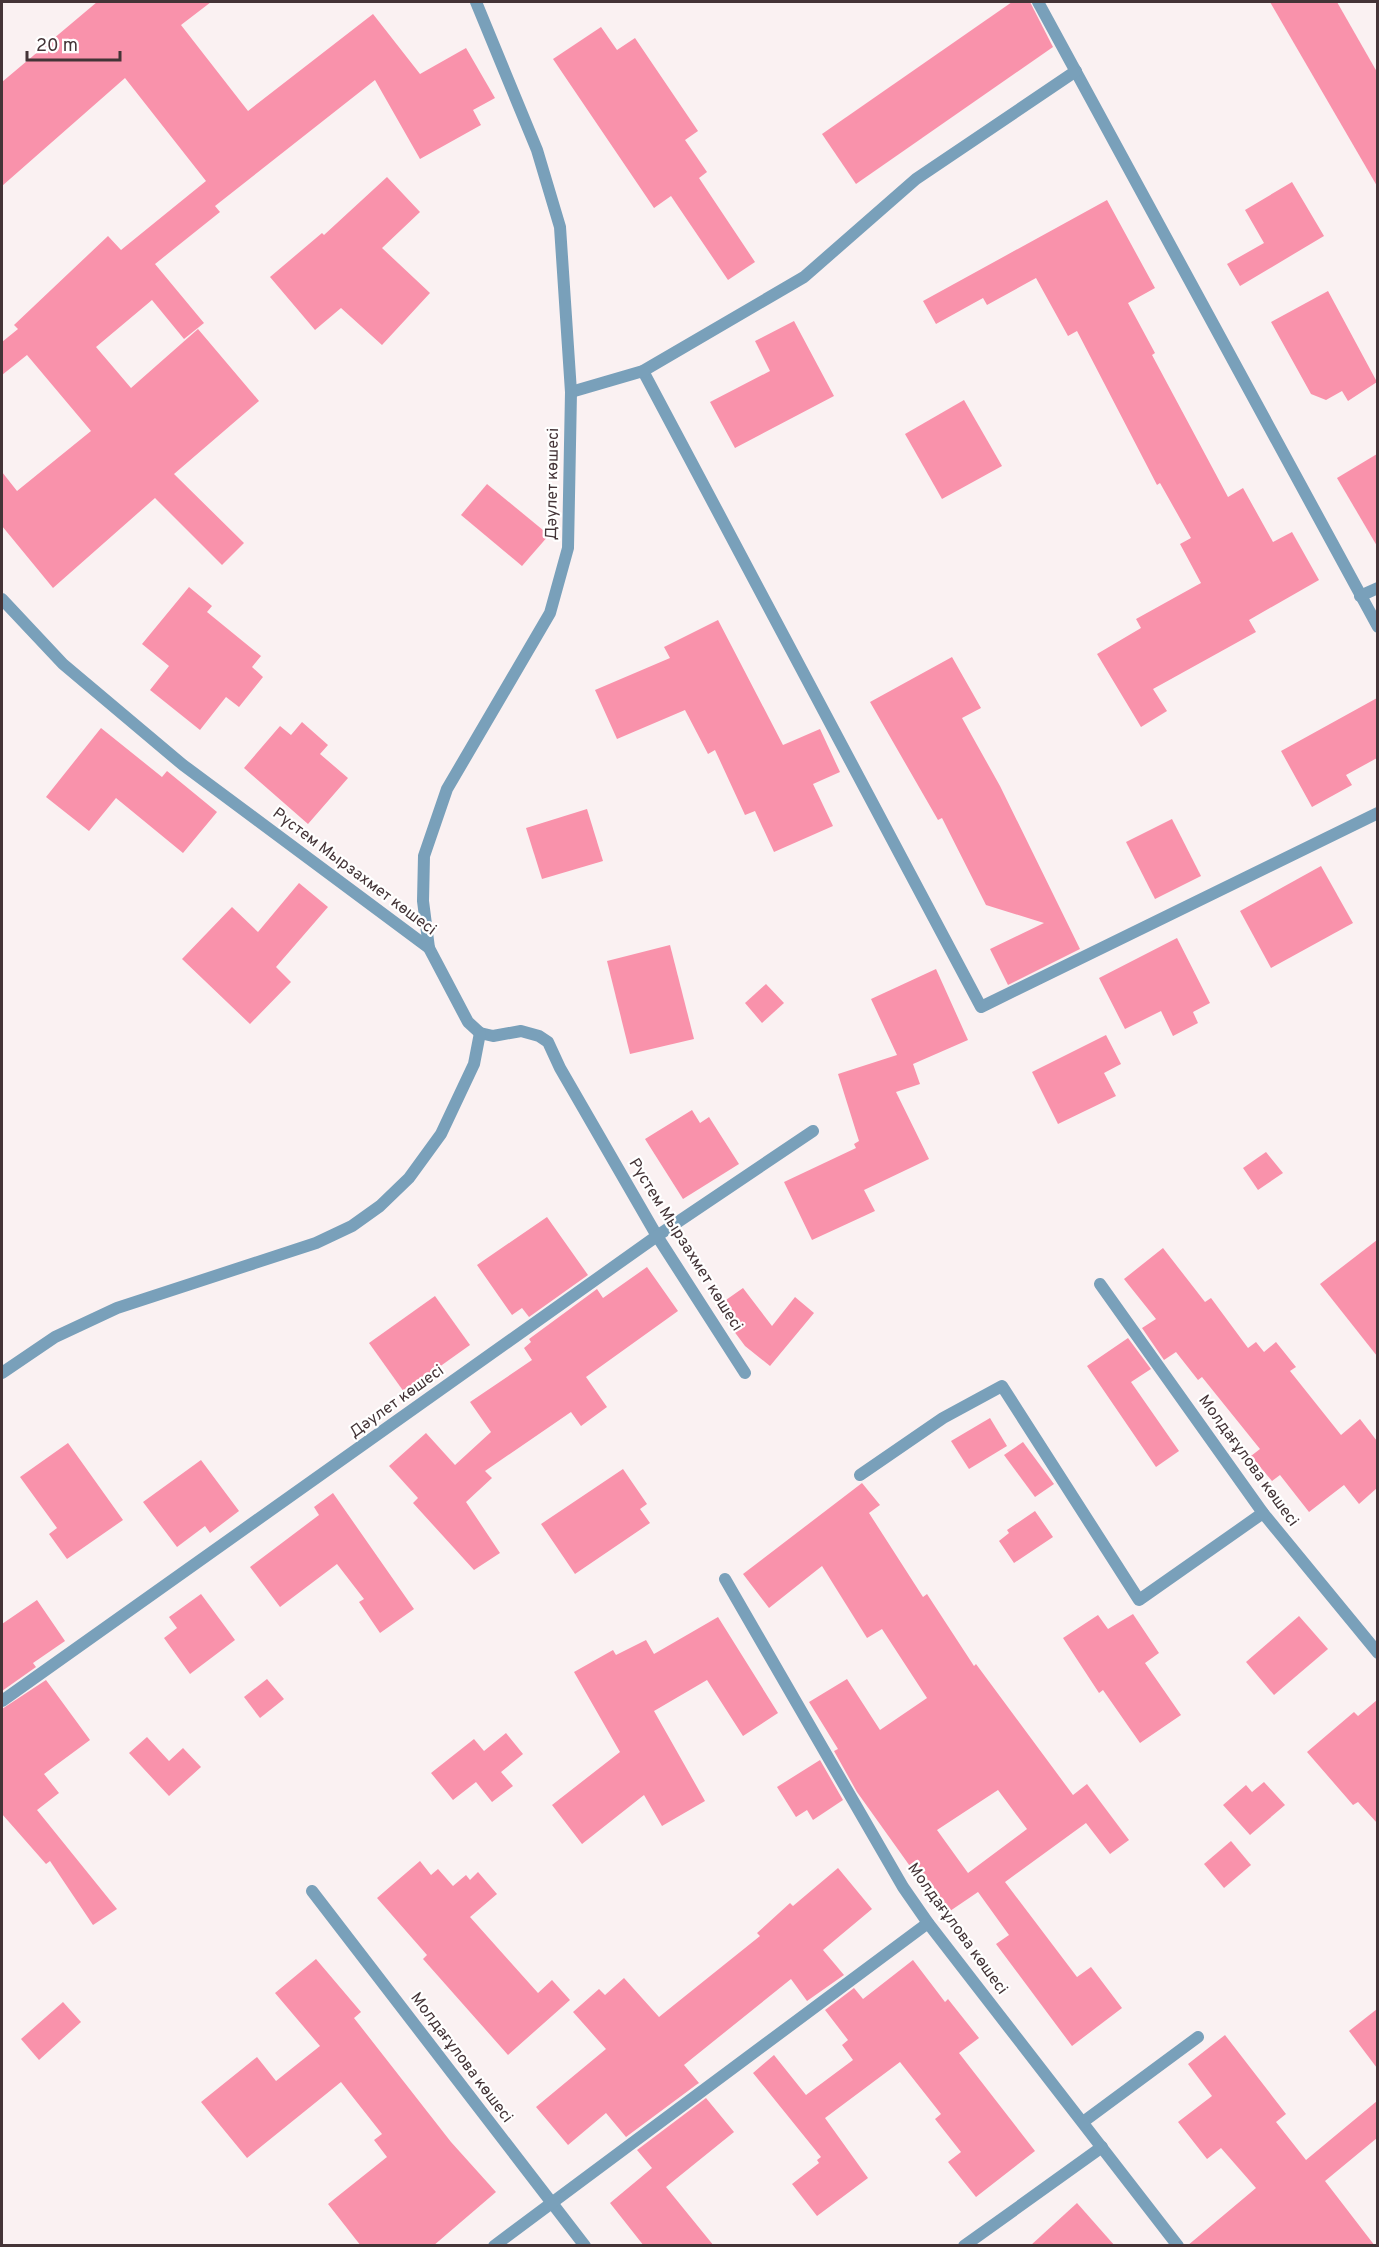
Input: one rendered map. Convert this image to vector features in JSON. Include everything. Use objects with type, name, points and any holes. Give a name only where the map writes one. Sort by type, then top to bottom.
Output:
[{"type":"street","name":"Дәулет көшесі","points":[[429,948],[423,901],[424,856],[447,789],[550,613],[568,548],[572,392],[560,227],[537,150],[476,2]]},
{"type":"street","points":[[1038,2],[1377,627]]},
{"type":"street","points":[[572,392],[643,371],[804,277],[916,179],[1076,71]]},
{"type":"street","points":[[643,371],[981,1007],[1377,813]]},
{"type":"street","points":[[1360,596],[1377,588]]},
{"type":"street","name":"Рүстем Мырзахмет көшесі","points":[[2,599],[63,664],[183,765],[429,948],[468,1022],[480,1033],[493,1036],[521,1031],[539,1036],[548,1042],[560,1068],[657,1236],[745,1373]]},
{"type":"street","points":[[2,1372],[56,1337],[117,1308],[316,1243],[352,1226],[380,1206],[409,1178],[441,1134],[474,1064],[480,1033]]},
{"type":"street","name":"Дәулет көшесі","points":[[2,1701],[657,1236],[813,1131]]},
{"type":"street","name":"Молдағұлова көшесі","points":[[1100,1284],[1263,1513],[1377,1653]]},
{"type":"street","points":[[860,1475],[944,1418],[1002,1386],[1139,1600],[1263,1513]]},
{"type":"street","name":"Молдағұлова көшесі","points":[[725,1579],[903,1887],[928,1923],[1178,2246]]},
{"type":"street","name":"Молдағұлова көшесі","points":[[312,1890],[585,2246]]},
{"type":"street","points":[[494,2246],[550,2202],[928,1923]]},
{"type":"street","points":[[1083,2122],[1198,2037]]},
{"type":"street","points":[[964,2246],[1102,2147]]},
{"type":"building","points":[[97,2],[211,2],[181,25],[248,111],[373,14],[420,74],[466,48],[495,98],[473,110],[481,125],[420,159],[375,80],[215,206],[220,212],[155,264],[204,323],[184,339],[152,300],[96,347],[131,388],[198,329],[259,401],[174,474],[244,543],[222,565],[155,498],[53,588],[2,526],[2,472],[17,491],[91,431],[27,355],[2,375],[2,342],[18,329],[14,325],[108,236],[121,250],[206,181],[125,78],[2,186],[2,82]]},
{"type":"building","points":[[1012,2],[1030,2],[1053,47],[856,184],[822,134]]},
{"type":"building","points":[[1270,2],[1337,2],[1377,72],[1377,186]]},
{"type":"building","points":[[601,27],[617,50],[635,38],[698,131],[685,140],[707,172],[699,178],[755,262],[728,280],[671,196],[654,208],[553,59]]},
{"type":"building","points":[[387,177],[420,212],[382,248],[430,293],[382,345],[341,308],[315,330],[270,277],[322,233],[324,235]]},
{"type":"building","points":[[1292,182],[1324,236],[1240,286],[1227,264],[1264,243],[1245,210]]},
{"type":"building","points":[[1107,200],[1155,288],[1128,303],[1155,353],[1152,355],[1228,497],[1243,488],[1273,542],[1292,532],[1319,580],[1249,620],[1256,632],[1153,689],[1167,711],[1141,727],[1097,654],[1141,628],[1136,619],[1201,583],[1180,544],[1191,538],[1160,483],[1157,485],[1077,331],[1068,336],[1036,278],[987,305],[983,298],[936,324],[923,301]]},
{"type":"building","points":[[1328,291],[1377,382],[1348,401],[1342,391],[1326,400],[1311,394],[1271,322]]},
{"type":"building","points":[[794,321],[834,396],[735,448],[710,402],[770,371],[755,341]]},
{"type":"building","points":[[964,400],[1002,466],[942,499],[905,434]]},
{"type":"building","points":[[1377,454],[1377,546],[1337,478]]},
{"type":"building","points":[[487,484],[549,535],[522,566],[461,515]]},
{"type":"building","points":[[189,587],[212,606],[207,612],[261,656],[252,667],[263,677],[239,707],[226,697],[200,730],[150,690],[169,666],[142,644]]},
{"type":"building","points":[[718,620],[783,745],[820,729],[840,772],[813,784],[833,826],[774,852],[755,811],[745,815],[715,750],[708,754],[685,710],[617,739],[595,690],[670,658],[664,647]]},
{"type":"building","points":[[952,657],[981,708],[962,718],[1000,786],[1080,949],[1008,985],[990,949],[1044,923],[986,905],[942,818],[938,820],[870,702]]},
{"type":"building","points":[[1377,698],[1377,758],[1346,775],[1352,785],[1312,807],[1281,751]]},
{"type":"building","points":[[302,722],[328,745],[320,754],[348,778],[308,824],[244,768],[280,726],[291,735]]},
{"type":"building","points":[[101,728],[162,777],[167,771],[217,812],[183,853],[116,798],[89,831],[46,797]]},
{"type":"building","points":[[587,809],[603,861],[542,879],[526,828]]},
{"type":"building","points":[[1172,819],[1201,876],[1155,899],[1126,842]]},
{"type":"building","points":[[1321,866],[1353,923],[1271,968],[1240,911]]},
{"type":"building","points":[[299,883],[328,907],[276,967],[291,982],[250,1024],[182,959],[232,907],[258,932]]},
{"type":"building","points":[[1177,938],[1210,1003],[1193,1012],[1198,1023],[1173,1036],[1161,1011],[1125,1029],[1099,978]]},
{"type":"building","points":[[670,945],[694,1039],[630,1054],[607,961]]},
{"type":"building","points":[[936,969],[968,1040],[913,1064],[920,1084],[896,1092],[929,1159],[864,1190],[875,1211],[812,1240],[784,1182],[856,1148],[854,1144],[859,1141],[838,1074],[897,1055],[871,999]]},
{"type":"building","points":[[766,984],[784,1003],[762,1023],[745,1003]]},
{"type":"building","points":[[1106,1035],[1121,1064],[1104,1073],[1116,1096],[1058,1124],[1032,1072]]},
{"type":"building","points":[[692,1110],[700,1123],[709,1117],[739,1164],[683,1199],[645,1139]]},
{"type":"building","points":[[1266,1152],[1283,1173],[1258,1190],[1243,1168]]},
{"type":"building","points":[[547,1217],[588,1275],[529,1317],[522,1308],[512,1315],[477,1265]]},
{"type":"building","points":[[1377,1240],[1377,1356],[1320,1284]]},
{"type":"building","points":[[1163,1248],[1205,1302],[1211,1298],[1248,1348],[1256,1342],[1264,1352],[1276,1342],[1296,1367],[1290,1371],[1341,1435],[1360,1419],[1377,1441],[1377,1488],[1359,1504],[1344,1485],[1309,1512],[1280,1475],[1272,1481],[1251,1456],[1260,1449],[1202,1377],[1198,1380],[1176,1352],[1164,1360],[1142,1328],[1156,1319],[1124,1279]]},
{"type":"building","points":[[647,1267],[678,1311],[586,1377],[607,1407],[581,1426],[571,1412],[485,1471],[492,1478],[466,1502],[500,1553],[474,1570],[413,1503],[418,1498],[389,1466],[426,1433],[455,1465],[491,1432],[470,1402],[532,1360],[524,1348],[531,1342],[529,1339],[597,1289],[603,1298]]},
{"type":"building","points":[[743,1288],[772,1326],[795,1297],[814,1313],[770,1366],[745,1346],[716,1307]]},
{"type":"building","points":[[435,1296],[470,1345],[404,1392],[369,1343]]},
{"type":"building","points":[[1128,1338],[1151,1369],[1131,1382],[1179,1451],[1156,1467],[1087,1366]]},
{"type":"building","points":[[990,1418],[1007,1446],[969,1469],[951,1441]]},
{"type":"building","points":[[1023,1442],[1054,1484],[1035,1497],[1004,1455]]},
{"type":"building","points":[[68,1443],[123,1520],[67,1559],[49,1534],[57,1528],[20,1477]]},
{"type":"building","points":[[201,1460],[239,1511],[210,1533],[205,1526],[177,1547],[143,1502]]},
{"type":"building","points":[[623,1469],[647,1504],[640,1509],[650,1523],[575,1574],[541,1524]]},
{"type":"building","points":[[862,1483],[880,1505],[869,1513],[923,1597],[927,1594],[974,1666],[976,1664],[1073,1795],[1087,1784],[1129,1840],[1110,1854],[1086,1823],[1005,1882],[1077,1977],[1091,1967],[1122,2008],[1072,2046],[996,1944],[1009,1935],[978,1892],[950,1911],[927,1879],[922,1883],[857,1792],[834,1751],[838,1749],[809,1702],[847,1679],[880,1730],[927,1698],[882,1629],[867,1638],[822,1566],[769,1608],[743,1574]],"holes":[[[998,1790],[1027,1829],[968,1873],[937,1830]]]},
{"type":"building","points":[[333,1493],[414,1609],[380,1633],[359,1602],[364,1599],[337,1564],[280,1607],[250,1567],[319,1515],[314,1507]]},
{"type":"building","points":[[1035,1511],[1053,1537],[1014,1563],[999,1541],[1009,1533],[1007,1530]]},
{"type":"building","points":[[201,1594],[235,1640],[190,1674],[164,1638],[177,1628],[169,1617]]},
{"type":"building","points":[[37,1600],[65,1641],[33,1663],[36,1667],[2,1691],[2,1624]]},
{"type":"building","points":[[1133,1614],[1159,1653],[1145,1663],[1181,1715],[1140,1743],[1103,1690],[1099,1693],[1063,1638],[1098,1615],[1108,1629]]},
{"type":"building","points":[[1299,1616],[1328,1649],[1274,1695],[1246,1662]]},
{"type":"building","points":[[718,1617],[778,1713],[743,1736],[707,1680],[654,1711],[705,1801],[662,1826],[644,1795],[582,1844],[552,1805],[620,1752],[574,1672],[613,1650],[616,1655],[646,1640],[654,1654]]},
{"type":"building","points":[[267,1679],[284,1699],[260,1718],[244,1697]]},
{"type":"building","points":[[46,1680],[90,1740],[44,1774],[59,1793],[37,1810],[117,1909],[93,1925],[50,1861],[46,1864],[2,1814],[2,1709]]},
{"type":"building","points":[[1377,1700],[1377,1823],[1358,1802],[1353,1805],[1307,1752],[1354,1712],[1358,1716]]},
{"type":"building","points":[[506,1733],[523,1754],[501,1772],[513,1786],[492,1802],[476,1782],[453,1800],[431,1773],[474,1739],[484,1751]]},
{"type":"building","points":[[147,1737],[169,1761],[183,1748],[201,1767],[169,1796],[129,1753]]},
{"type":"building","points":[[820,1760],[843,1800],[813,1820],[807,1810],[796,1817],[777,1787]]},
{"type":"building","points":[[1264,1782],[1285,1805],[1250,1835],[1223,1805],[1246,1785],[1252,1792]]},
{"type":"building","points":[[1231,1841],[1251,1865],[1224,1888],[1204,1864]]},
{"type":"building","points":[[420,1861],[431,1875],[438,1869],[453,1886],[466,1875],[470,1880],[478,1872],[497,1894],[470,1917],[538,1993],[552,1980],[570,2000],[508,2055],[423,1959],[427,1955],[377,1898]]},
{"type":"building","points":[[838,1868],[872,1909],[823,1950],[844,1975],[807,2001],[791,1979],[684,2065],[699,2083],[626,2137],[606,2113],[568,2145],[536,2107],[606,2049],[573,2012],[599,1989],[605,1995],[624,1978],[659,2017],[760,1936],[757,1933],[790,1903],[793,1906]]},
{"type":"building","points":[[316,1959],[361,2012],[354,2018],[451,2142],[496,2192],[433,2246],[361,2246],[328,2204],[387,2157],[374,2140],[382,2134],[341,2082],[247,2158],[201,2102],[257,2057],[276,2081],[320,2046],[275,1993]]},
{"type":"building","points":[[913,1960],[945,2002],[948,1999],[979,2038],[959,2053],[1035,2151],[976,2197],[948,2162],[961,2152],[935,2119],[941,2114],[900,2062],[825,2118],[868,2178],[817,2216],[792,2184],[819,2163],[817,2160],[821,2157],[753,2073],[774,2055],[806,2095],[853,2060],[842,2045],[848,2040],[825,2010],[854,1988],[863,1999]]},
{"type":"building","points":[[63,2002],[81,2022],[39,2060],[21,2039]]},
{"type":"building","points":[[1377,2009],[1377,2068],[1349,2031]]},
{"type":"building","points":[[1225,2035],[1286,2114],[1276,2122],[1306,2160],[1377,2101],[1377,2138],[1325,2181],[1375,2246],[1187,2246],[1256,2188],[1221,2148],[1207,2159],[1178,2122],[1212,2096],[1188,2064]]},
{"type":"building","points":[[706,2098],[734,2132],[666,2187],[714,2246],[644,2246],[610,2203],[652,2168],[637,2150]]},
{"type":"building","points":[[1077,2203],[1115,2246],[1030,2246]]}]
